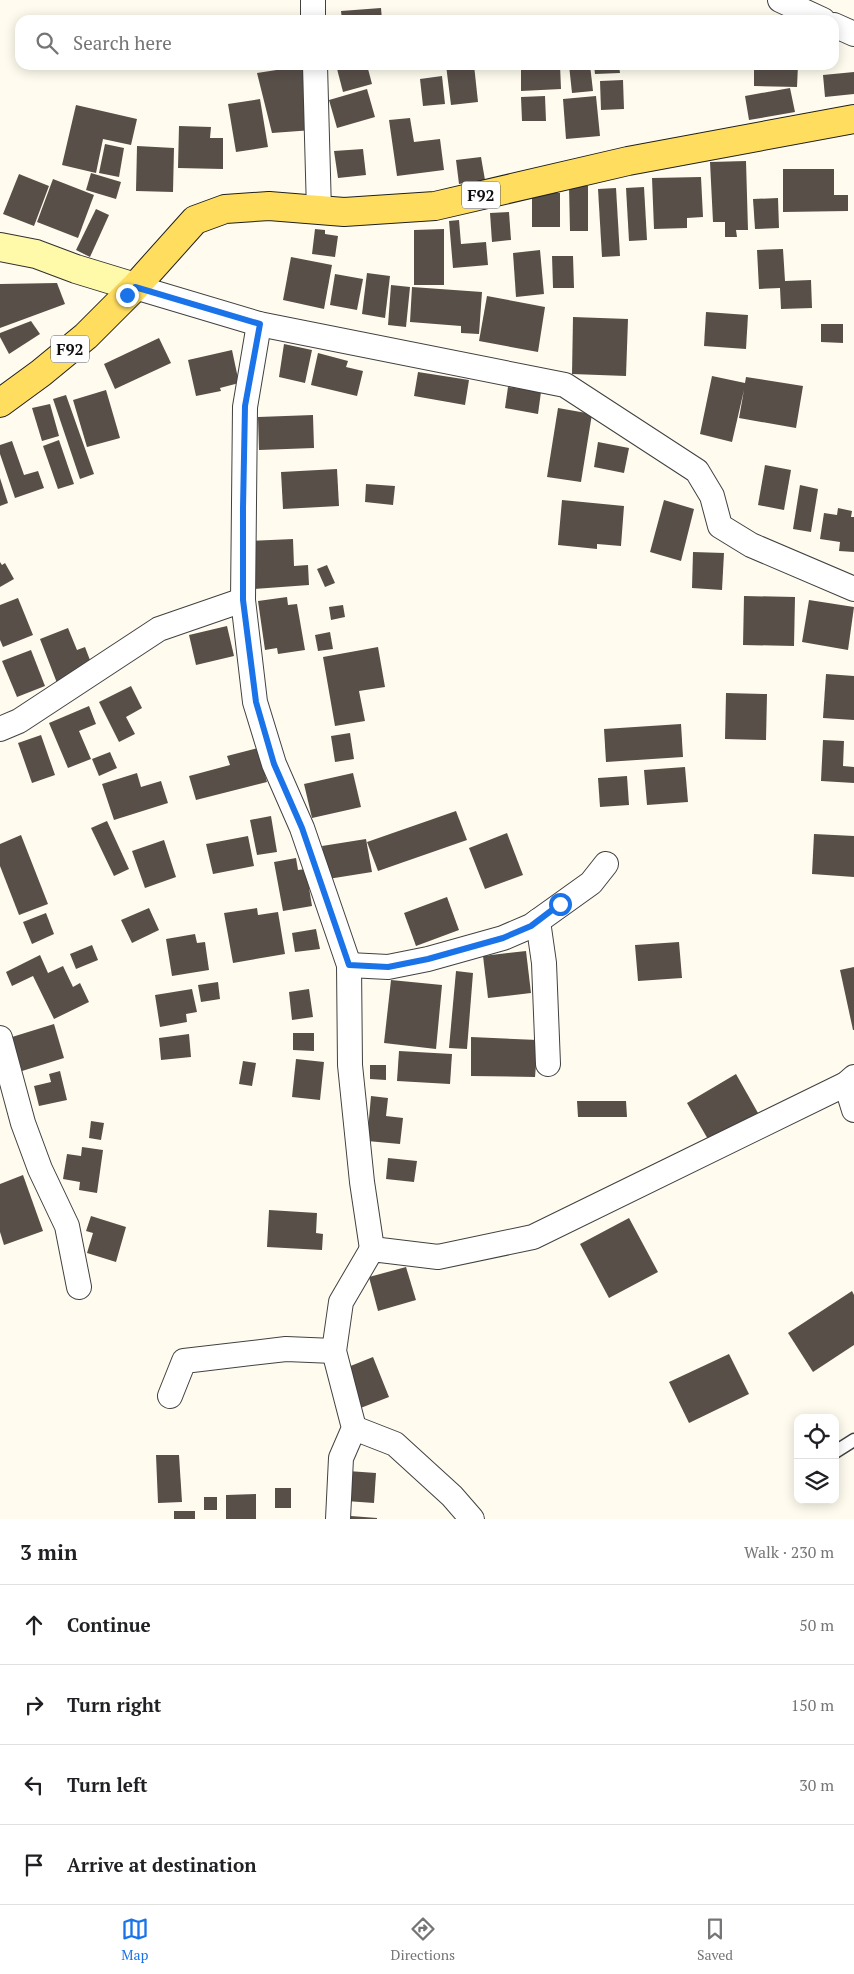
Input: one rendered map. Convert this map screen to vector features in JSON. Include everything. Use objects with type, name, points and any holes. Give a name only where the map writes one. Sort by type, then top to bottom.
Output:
[{"type":"main road","name":"F92","points":[[0,403],[41,373],[86,336],[135,287],[195,220],[225,209],[268,206],[344,212],[435,206],[628,161],[854,119]]},
{"type":"street","points":[[313,0],[313,15]]},
{"type":"street","points":[[780,0],[812,15]]},
{"type":"street","points":[[839,27],[854,34]]},
{"type":"street","points":[[315,70],[319,211]]},
{"type":"street","points":[[0,247],[36,254],[76,269],[260,324],[565,385],[697,472],[712,496],[720,526],[751,545],[854,589]]},
{"type":"street","points":[[260,324],[245,406],[243,600],[256,702],[274,764],[302,828],[349,965],[350,1065],[362,1182],[372,1249],[341,1302],[334,1351],[354,1428],[341,1458],[338,1519]]},
{"type":"street","points":[[0,729],[19,721],[159,629],[243,600]]},
{"type":"street","points":[[349,965],[388,967],[428,959],[503,938],[531,926],[591,883],[606,864]]},
{"type":"street","points":[[538,920],[544,962],[548,1064]]},
{"type":"street","points":[[0,1038],[23,1122],[40,1169],[67,1226],[79,1287]]},
{"type":"street","points":[[372,1249],[438,1257],[532,1237],[850,1080],[854,1110]]},
{"type":"street","points":[[170,1396],[184,1361],[286,1348],[334,1351]]},
{"type":"street","points":[[354,1428],[395,1444],[452,1496],[472,1519]]},
{"type":"lane","points":[[839,1449],[854,1440]]},
{"type":"building","points":[[381,8],[382,15],[341,15],[341,11]]},
{"type":"building","points":[[276,70],[309,70],[313,130],[272,133],[257,73]]},
{"type":"building","points":[[337,70],[368,70],[372,84],[343,92]]},
{"type":"building","points":[[447,70],[475,70],[478,102],[451,105]]},
{"type":"building","points":[[521,70],[560,70],[561,89],[521,91]]},
{"type":"building","points":[[570,70],[591,70],[593,91],[572,93]]},
{"type":"building","points":[[595,70],[620,70],[620,73],[595,74]]},
{"type":"building","points":[[754,70],[798,70],[797,87],[754,86]]},
{"type":"building","points":[[854,72],[854,94],[825,97],[823,75]]},
{"type":"building","points":[[442,76],[445,104],[423,106],[420,79]]},
{"type":"building","points":[[623,80],[624,109],[601,110],[600,81]]},
{"type":"building","points":[[790,88],[795,112],[749,120],[745,96]]},
{"type":"building","points":[[367,89],[375,117],[337,128],[329,100]]},
{"type":"building","points":[[545,96],[546,121],[522,121],[521,97]]},
{"type":"building","points":[[596,96],[600,136],[566,139],[563,99]]},
{"type":"building","points":[[260,99],[268,147],[236,152],[228,104]]},
{"type":"building","points":[[76,105],[137,119],[131,145],[103,139],[96,173],[62,165]]},
{"type":"building","points":[[410,118],[414,142],[440,139],[444,170],[397,176],[389,120]]},
{"type":"building","points":[[179,126],[211,127],[210,138],[223,138],[223,169],[178,168]]},
{"type":"building","points":[[105,144],[124,148],[119,177],[99,173]]},
{"type":"building","points":[[137,146],[174,148],[173,192],[136,191]]},
{"type":"building","points":[[363,149],[366,175],[338,178],[334,151]]},
{"type":"building","points":[[481,157],[485,180],[459,184],[456,160]]},
{"type":"building","points":[[746,161],[748,230],[736,230],[737,237],[725,237],[725,222],[713,222],[710,162]]},
{"type":"building","points":[[783,169],[834,169],[834,195],[848,195],[848,211],[783,212]]},
{"type":"building","points":[[91,173],[121,182],[116,199],[86,190]]},
{"type":"building","points":[[19,174],[49,186],[34,226],[3,214]]},
{"type":"building","points":[[701,177],[703,217],[687,218],[687,228],[654,229],[652,178]]},
{"type":"building","points":[[53,179],[94,195],[78,238],[37,222]]},
{"type":"building","points":[[569,186],[588,186],[588,231],[570,231]]},
{"type":"building","points":[[644,187],[647,240],[629,241],[626,188]]},
{"type":"building","points":[[616,188],[620,256],[602,257],[598,189]]},
{"type":"building","points":[[532,193],[560,193],[560,227],[532,227]]},
{"type":"building","points":[[778,198],[779,228],[755,229],[753,199]]},
{"type":"building","points":[[96,209],[109,215],[90,257],[76,250]]},
{"type":"building","points":[[509,212],[511,240],[492,242],[490,213]]},
{"type":"building","points":[[459,220],[461,244],[486,242],[488,265],[453,268],[449,221]]},
{"type":"building","points":[[315,229],[325,230],[325,234],[338,236],[335,257],[312,254]]},
{"type":"building","points":[[444,229],[444,285],[414,285],[414,230]]},
{"type":"building","points":[[783,249],[785,281],[811,280],[812,308],[781,309],[780,288],[759,289],[757,250]]},
{"type":"building","points":[[540,250],[544,294],[516,297],[513,253]]},
{"type":"building","points":[[552,256],[573,256],[574,288],[553,288]]},
{"type":"building","points":[[291,257],[332,265],[324,309],[283,300]]},
{"type":"building","points":[[367,273],[390,276],[385,318],[362,314]]},
{"type":"building","points":[[335,274],[363,279],[357,310],[330,305]]},
{"type":"building","points":[[57,283],[65,304],[0,328],[0,284]]},
{"type":"building","points":[[391,285],[410,287],[406,327],[388,325]]},
{"type":"building","points":[[412,287],[482,292],[479,334],[461,333],[461,326],[410,322]]},
{"type":"building","points":[[487,296],[545,307],[538,352],[479,341]]},
{"type":"building","points":[[706,312],[748,315],[746,349],[704,346]]},
{"type":"building","points":[[573,317],[628,319],[626,376],[572,374]]},
{"type":"building","points":[[31,321],[40,334],[9,354],[0,337],[0,333]]},
{"type":"building","points":[[821,324],[843,324],[843,343],[821,342]]},
{"type":"building","points":[[159,338],[171,363],[115,389],[104,364]]},
{"type":"building","points":[[284,344],[312,350],[305,383],[279,377]]},
{"type":"building","points":[[232,350],[239,383],[220,388],[221,391],[196,396],[188,360]]},
{"type":"building","points":[[318,353],[348,361],[346,367],[363,371],[357,396],[311,385]]},
{"type":"building","points":[[418,372],[469,380],[465,405],[414,396]]},
{"type":"building","points":[[712,376],[745,383],[746,377],[803,386],[796,428],[739,418],[744,390],[732,442],[700,434]]},
{"type":"building","points":[[508,387],[541,392],[538,414],[505,408]]},
{"type":"building","points":[[106,390],[120,438],[87,447],[73,400]]},
{"type":"building","points":[[66,395],[94,474],[80,479],[53,399]]},
{"type":"building","points":[[50,404],[59,436],[42,441],[32,408]]},
{"type":"building","points":[[558,408],[592,414],[581,482],[547,477]]},
{"type":"building","points":[[313,415],[314,448],[259,450],[258,417]]},
{"type":"building","points":[[59,440],[74,484],[58,489],[43,446]]},
{"type":"building","points":[[12,441],[24,475],[38,471],[44,488],[15,498],[0,454],[0,445]]},
{"type":"building","points":[[598,442],[629,448],[624,473],[594,467]]},
{"type":"building","points":[[765,465],[791,470],[784,510],[758,505]]},
{"type":"building","points":[[337,469],[339,506],[283,509],[281,472]]},
{"type":"building","points":[[0,478],[8,503],[0,506]]},
{"type":"building","points":[[366,484],[395,486],[393,505],[365,502]]},
{"type":"building","points":[[800,485],[818,489],[811,532],[793,529]]},
{"type":"building","points":[[562,500],[624,506],[621,546],[597,544],[597,549],[558,545]]},
{"type":"building","points":[[664,500],[694,509],[681,561],[650,552]]},
{"type":"building","points":[[838,508],[852,511],[851,517],[854,517],[854,552],[839,551],[840,542],[820,539],[824,513],[837,515]]},
{"type":"building","points":[[293,539],[294,566],[308,565],[309,585],[254,589],[251,541]]},
{"type":"building","points":[[693,552],[724,553],[722,590],[692,588]]},
{"type":"building","points":[[0,562],[2,565],[5,563],[14,579],[0,587]]},
{"type":"building","points":[[327,565],[335,583],[325,587],[317,569]]},
{"type":"building","points":[[744,596],[795,597],[794,646],[743,645]]},
{"type":"building","points":[[287,597],[288,605],[297,604],[305,650],[278,654],[277,648],[265,650],[258,601]]},
{"type":"building","points":[[18,598],[33,635],[3,647],[0,640],[0,605]]},
{"type":"building","points":[[809,600],[854,607],[848,650],[802,642]]},
{"type":"building","points":[[343,605],[345,617],[331,620],[329,607]]},
{"type":"building","points":[[227,626],[234,656],[196,665],[189,635]]},
{"type":"building","points":[[68,628],[77,650],[85,647],[93,668],[57,683],[40,639]]},
{"type":"building","points":[[330,632],[333,649],[318,651],[315,635]]},
{"type":"building","points":[[378,647],[385,687],[359,691],[365,721],[335,726],[323,657]]},
{"type":"building","points":[[31,650],[45,686],[17,697],[2,661]]},
{"type":"building","points":[[826,674],[854,676],[854,720],[823,718]]},
{"type":"building","points":[[131,686],[142,708],[126,717],[135,734],[119,742],[99,702]]},
{"type":"building","points":[[726,693],[767,694],[766,740],[725,739]]},
{"type":"building","points":[[89,706],[96,724],[79,731],[91,759],[68,768],[49,723]]},
{"type":"building","points":[[681,724],[683,757],[606,762],[604,729]]},
{"type":"building","points":[[350,733],[354,759],[335,762],[331,736]]},
{"type":"building","points":[[41,735],[55,775],[32,783],[18,743]]},
{"type":"building","points":[[823,740],[844,741],[843,766],[854,767],[854,783],[821,781]]},
{"type":"building","points":[[258,748],[267,782],[196,800],[189,776],[230,765],[227,756]]},
{"type":"building","points":[[110,752],[117,768],[99,776],[92,759]]},
{"type":"building","points":[[685,767],[688,802],[647,805],[644,770]]},
{"type":"building","points":[[137,773],[141,787],[161,781],[168,803],[114,820],[102,784]]},
{"type":"building","points":[[353,773],[361,807],[312,818],[304,784]]},
{"type":"building","points":[[627,776],[629,805],[600,807],[598,778]]},
{"type":"building","points":[[456,811],[467,840],[378,871],[367,842]]},
{"type":"building","points":[[271,816],[277,852],[257,855],[250,820]]},
{"type":"building","points":[[107,821],[129,869],[114,876],[91,828]]},
{"type":"building","points":[[507,833],[523,875],[485,889],[469,848]]},
{"type":"building","points":[[814,834],[854,836],[854,877],[812,874]]},
{"type":"building","points":[[21,835],[48,904],[19,915],[0,866],[0,844]]},
{"type":"building","points":[[248,836],[254,866],[213,874],[206,844]]},
{"type":"building","points":[[366,839],[372,872],[328,879],[322,846]]},
{"type":"building","points":[[164,840],[176,877],[145,888],[132,851]]},
{"type":"building","points":[[296,858],[298,870],[306,869],[312,906],[283,911],[274,862]]},
{"type":"building","points":[[447,897],[459,930],[416,946],[404,913]]},
{"type":"building","points":[[149,908],[159,930],[132,943],[121,920]]},
{"type":"building","points":[[257,908],[258,915],[278,912],[285,954],[233,963],[224,913]]},
{"type":"building","points":[[46,913],[54,934],[32,944],[23,922]]},
{"type":"building","points":[[316,929],[320,949],[295,952],[292,933]]},
{"type":"building","points":[[195,934],[197,943],[205,942],[209,970],[172,976],[166,939]]},
{"type":"building","points":[[679,942],[682,978],[638,981],[635,945]]},
{"type":"building","points":[[92,945],[98,960],[76,969],[70,954]]},
{"type":"building","points":[[526,951],[531,993],[488,998],[483,956]]},
{"type":"building","points":[[40,955],[48,973],[63,966],[73,987],[80,983],[89,1002],[54,1019],[33,976],[12,986],[6,972]]},
{"type":"building","points":[[854,967],[854,1030],[853,1030],[840,970]]},
{"type":"building","points":[[456,971],[473,973],[467,1049],[449,1048]]},
{"type":"building","points":[[391,980],[442,985],[436,1049],[384,1043]]},
{"type":"building","points":[[218,982],[220,999],[201,1002],[198,985]]},
{"type":"building","points":[[192,989],[197,1012],[186,1014],[187,1022],[160,1027],[155,995]]},
{"type":"building","points":[[309,989],[313,1017],[292,1020],[289,992]]},
{"type":"building","points":[[54,1024],[64,1058],[22,1071],[12,1037]]},
{"type":"building","points":[[293,1033],[314,1033],[314,1051],[293,1050]]},
{"type":"building","points":[[189,1034],[191,1057],[161,1060],[159,1038]]},
{"type":"building","points":[[471,1037],[538,1040],[535,1077],[471,1076]]},
{"type":"building","points":[[399,1051],[452,1054],[450,1084],[397,1081]]},
{"type":"building","points":[[296,1059],[324,1062],[320,1100],[292,1097]]},
{"type":"building","points":[[243,1061],[256,1063],[252,1086],[239,1084]]},
{"type":"building","points":[[370,1065],[386,1065],[386,1080],[370,1079]]},
{"type":"building","points":[[60,1071],[67,1100],[39,1106],[34,1086],[51,1082],[49,1074]]},
{"type":"building","points":[[736,1074],[758,1113],[709,1141],[687,1103]]},
{"type":"building","points":[[371,1096],[388,1098],[386,1116],[403,1118],[400,1144],[367,1141]]},
{"type":"building","points":[[577,1101],[626,1101],[627,1117],[578,1117]]},
{"type":"building","points":[[91,1121],[104,1123],[101,1140],[89,1138]]},
{"type":"building","points":[[82,1147],[103,1150],[97,1193],[79,1190],[80,1182],[63,1179],[67,1154],[81,1156]]},
{"type":"building","points":[[388,1158],[417,1161],[414,1182],[386,1179]]},
{"type":"building","points":[[23,1175],[43,1231],[4,1245],[0,1232],[0,1184]]},
{"type":"building","points":[[269,1210],[317,1213],[316,1233],[323,1234],[322,1250],[267,1247]]},
{"type":"building","points":[[91,1216],[126,1227],[116,1262],[87,1253],[93,1233],[86,1231]]},
{"type":"building","points":[[629,1218],[658,1272],[609,1298],[580,1244]]},
{"type":"building","points":[[406,1267],[416,1300],[378,1311],[369,1277]]},
{"type":"building","points":[[852,1291],[854,1295],[854,1345],[813,1372],[788,1333]]},
{"type":"building","points":[[729,1354],[749,1394],[689,1423],[669,1382]]},
{"type":"building","points":[[373,1357],[389,1397],[358,1409],[343,1369]]},
{"type":"building","points":[[156,1455],[179,1455],[182,1502],[158,1503]]},
{"type":"building","points":[[348,1471],[376,1473],[374,1503],[346,1501]]},
{"type":"building","points":[[275,1488],[291,1488],[291,1508],[275,1508]]},
{"type":"building","points":[[256,1494],[256,1519],[226,1519],[226,1495]]},
{"type":"building","points":[[204,1497],[217,1497],[217,1510],[204,1510]]},
{"type":"building","points":[[174,1511],[195,1511],[195,1519],[174,1519]]},
{"type":"building","points":[[351,1516],[377,1518],[377,1519],[350,1519]]},
{"type":"route","points":[[127,295],[135,287],[260,324],[245,406],[243,508],[243,600],[256,702],[274,764],[302,828],[349,965],[388,967],[428,959],[503,938],[531,926],[560,904]]}]
